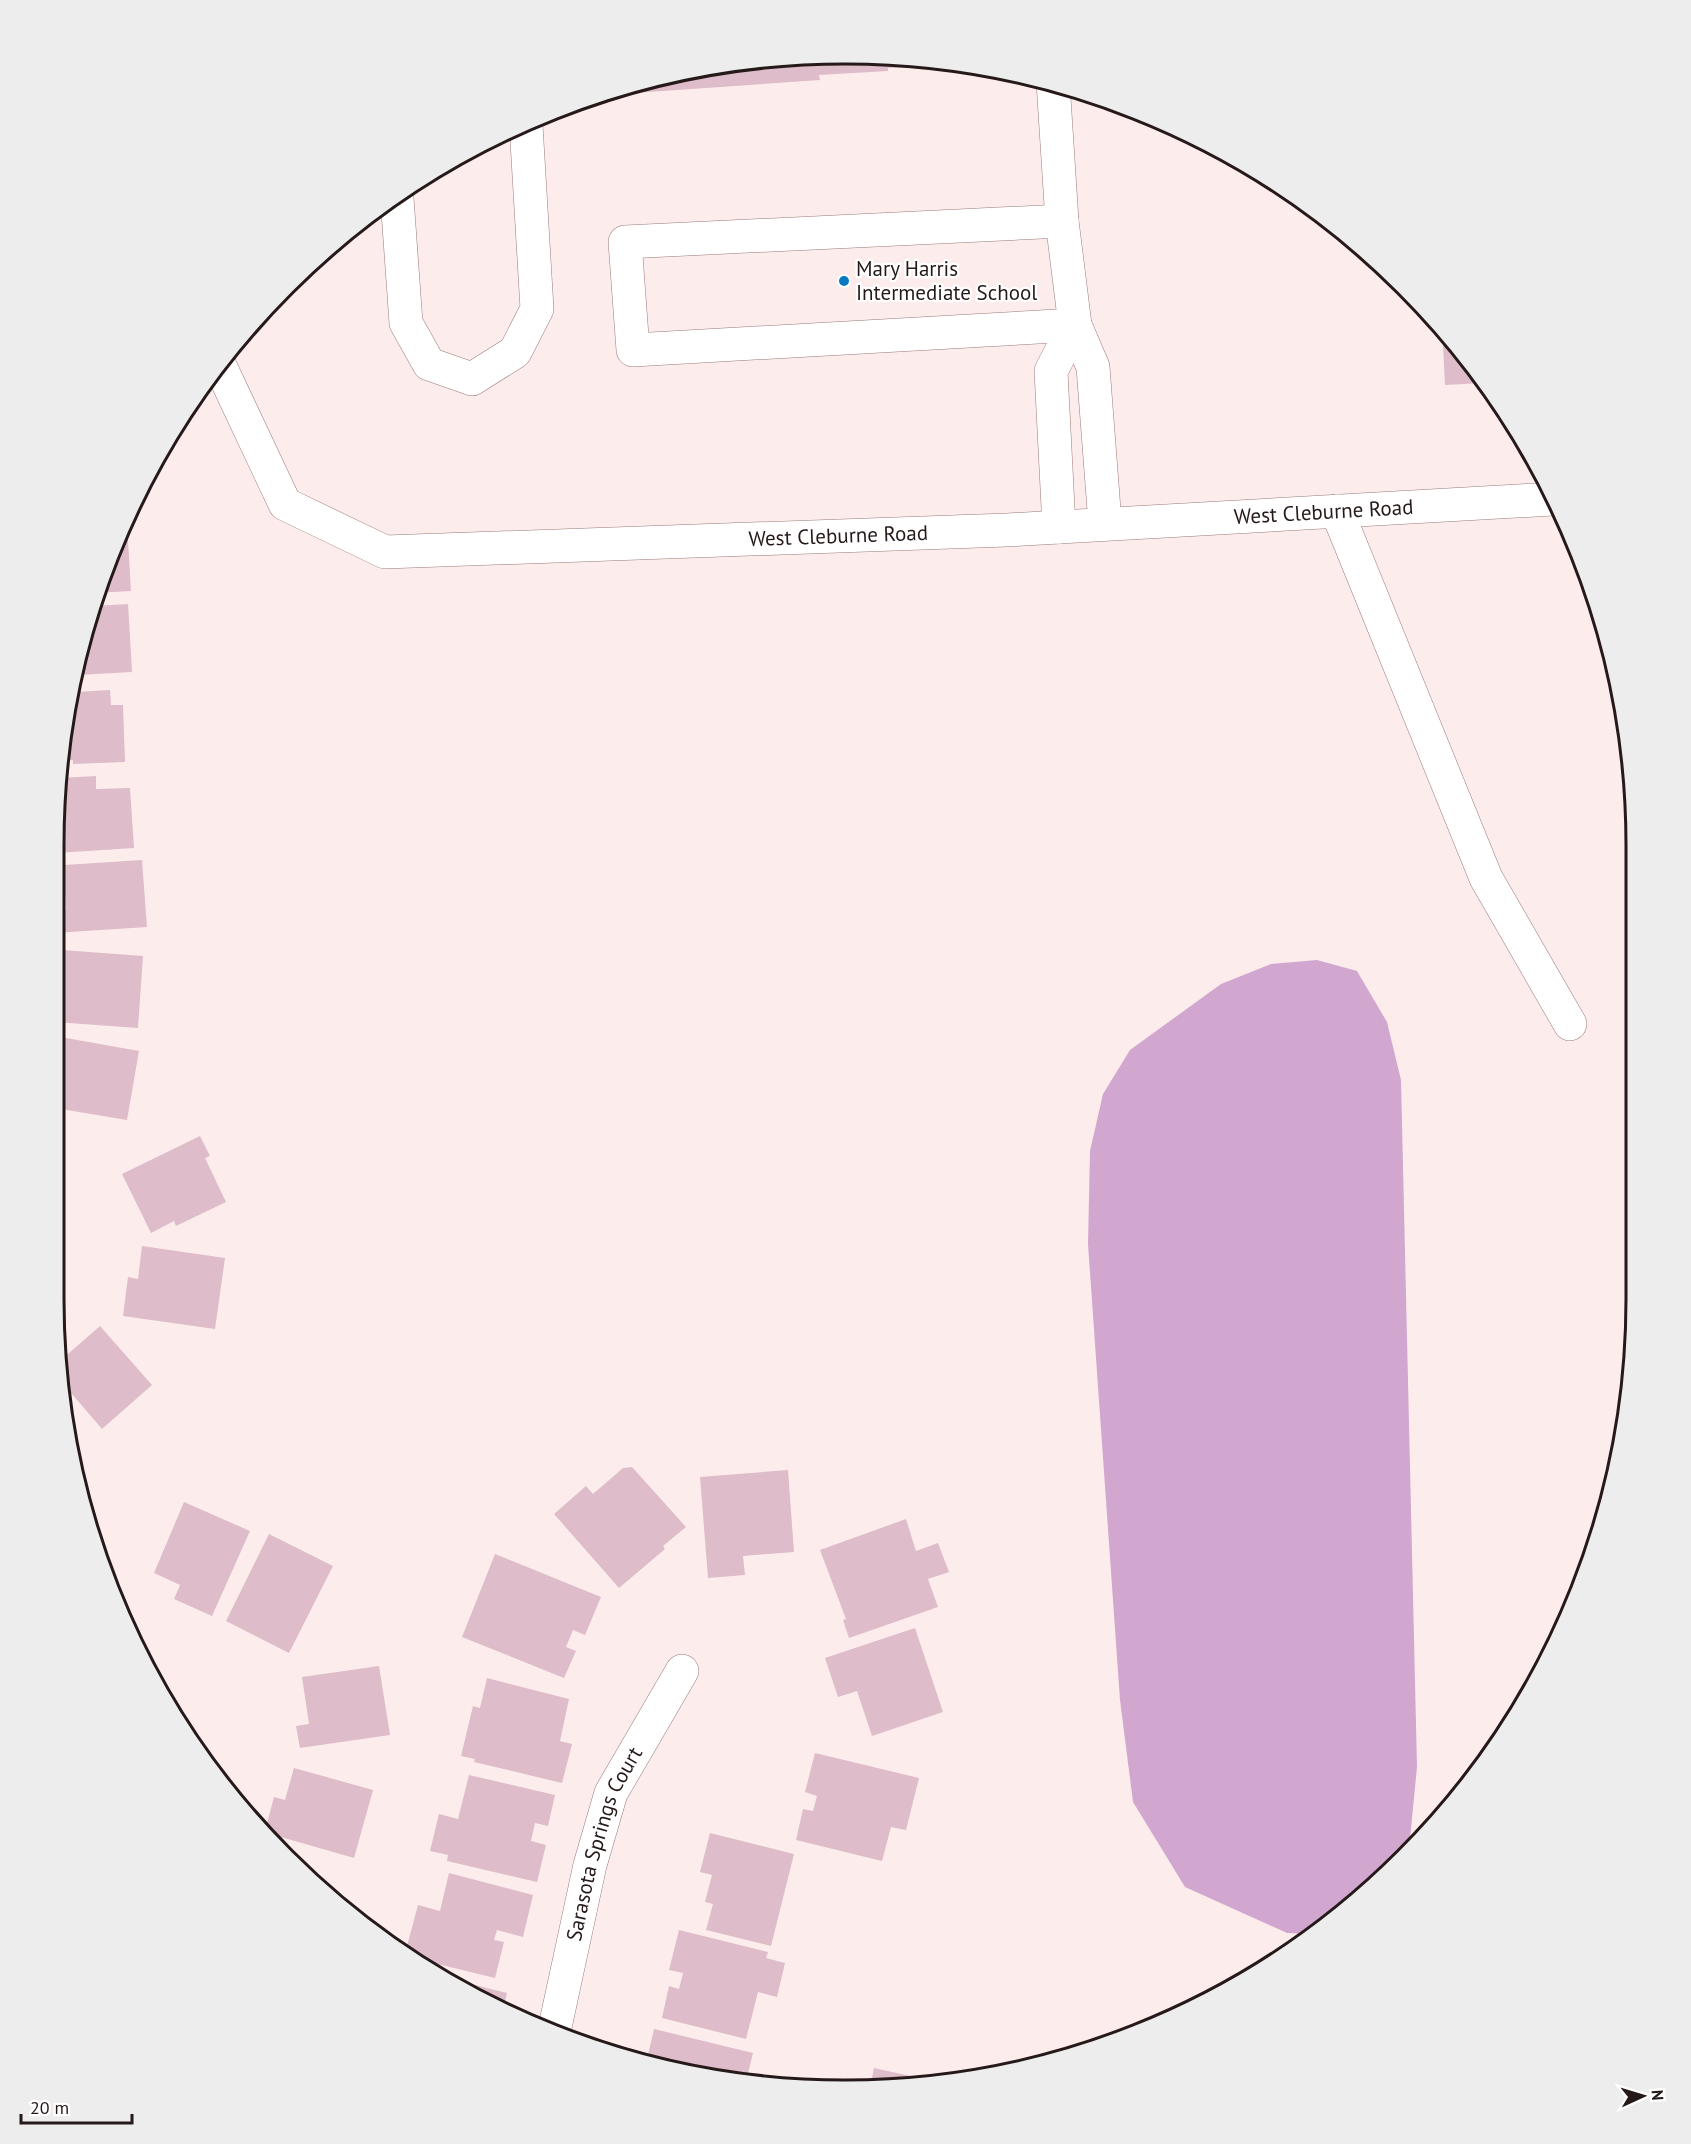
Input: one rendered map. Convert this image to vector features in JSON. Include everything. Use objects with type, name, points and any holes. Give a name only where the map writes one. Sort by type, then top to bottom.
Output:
[{"type":"street","points":[[1053,93],[1062,221],[1075,325],[1093,368],[1105,523]]},
{"type":"street","points":[[398,206],[406,323],[429,364],[472,379],[515,352],[537,309],[526,133]]},
{"type":"street","points":[[1062,221],[626,242],[633,350],[1075,325]]},
{"type":"street","points":[[1059,527],[1051,371],[1075,325]]},
{"type":"street","name":"West Cleburne Road","points":[[224,373],[285,504],[385,552],[1059,527],[1546,499]]},
{"type":"street","points":[[1337,511],[1486,878],[1570,1024]]},
{"type":"street","name":"Sarasota Springs Court","points":[[556,2023],[590,1865],[611,1793],[682,1671]]},
{"type":"shaded area","points":[[1317,960],[1357,971],[1387,1022],[1401,1080],[1417,1767],[1410,1838],[1360,1886],[1299,1934],[1287,1933],[1185,1887],[1133,1802],[1120,1700],[1088,1244],[1090,1151],[1103,1094],[1130,1050],[1221,984],[1271,964]]},
{"type":"building","points":[[846,64],[907,67],[888,68],[888,71],[819,75],[820,80],[637,93],[744,71],[794,66]]},
{"type":"building","points":[[1443,343],[1475,383],[1445,385]]},
{"type":"building","points":[[128,538],[131,591],[107,592]]},
{"type":"building","points":[[128,604],[132,672],[84,675],[102,605]]},
{"type":"building","points":[[110,690],[111,705],[123,705],[125,762],[73,764],[73,760],[69,760],[80,692]]},
{"type":"building","points":[[96,776],[96,789],[130,788],[134,848],[64,853],[68,778]]},
{"type":"building","points":[[142,860],[147,927],[64,932],[64,910],[66,910],[64,865]]},
{"type":"building","points":[[64,950],[143,956],[138,1028],[64,1023]]},
{"type":"building","points":[[64,1038],[139,1051],[127,1120],[64,1110]]},
{"type":"building","points":[[200,1136],[210,1156],[205,1158],[226,1202],[176,1226],[174,1221],[151,1233],[122,1174]]},
{"type":"building","points":[[142,1246],[225,1258],[215,1329],[123,1316],[128,1277],[138,1279]]},
{"type":"building","points":[[100,1326],[152,1385],[102,1429],[70,1392],[66,1352],[68,1354]]},
{"type":"building","points":[[632,1467],[686,1527],[663,1546],[665,1549],[619,1588],[554,1514],[586,1486],[593,1494],[623,1468]]},
{"type":"building","points":[[788,1470],[794,1552],[743,1556],[745,1575],[708,1578],[700,1477]]},
{"type":"building","points":[[184,1502],[250,1531],[212,1616],[174,1599],[180,1585],[154,1573]]},
{"type":"building","points":[[906,1519],[916,1551],[938,1543],[949,1572],[928,1579],[938,1607],[849,1638],[843,1620],[846,1619],[820,1550]]},
{"type":"building","points":[[269,1534],[333,1566],[289,1653],[226,1621]]},
{"type":"building","points":[[495,1554],[601,1597],[585,1635],[573,1630],[566,1647],[576,1651],[564,1678],[462,1637]]},
{"type":"building","points":[[915,1628],[943,1712],[872,1736],[857,1691],[838,1697],[825,1658]]},
{"type":"building","points":[[379,1666],[390,1735],[300,1748],[296,1726],[309,1724],[302,1677]]},
{"type":"building","points":[[487,1678],[569,1699],[560,1741],[572,1744],[562,1783],[474,1762],[475,1759],[461,1756],[473,1706],[480,1708]]},
{"type":"building","points":[[815,1753],[919,1778],[906,1830],[891,1827],[882,1861],[796,1840],[803,1809],[813,1811],[817,1796],[805,1792]]},
{"type":"building","points":[[294,1768],[373,1790],[354,1858],[280,1837],[267,1823],[274,1797],[285,1800]]},
{"type":"building","points":[[469,1775],[555,1795],[548,1826],[535,1823],[531,1841],[546,1845],[537,1882],[447,1861],[448,1855],[430,1851],[439,1814],[458,1819]]},
{"type":"building","points":[[710,1833],[794,1854],[771,1946],[706,1930],[713,1904],[705,1902],[712,1875],[700,1872]]},
{"type":"building","points":[[449,1873],[533,1895],[523,1937],[497,1930],[494,1940],[504,1942],[495,1978],[437,1964],[407,1945],[418,1905],[440,1911]]},
{"type":"building","points":[[679,1930],[768,1952],[766,1958],[785,1963],[777,1997],[758,1992],[746,2039],[662,2018],[669,1986],[679,1989],[683,1973],[669,1970]]},
{"type":"building","points":[[473,1984],[507,1993],[505,2001]]},
{"type":"building","points":[[654,2029],[753,2053],[748,2073],[648,2054]]},
{"type":"building","points":[[874,2068],[912,2076],[897,2078],[872,2079]]},
{"type":"place","name":"Mary Harris Intermediate School","points":[[844,281]]}]
